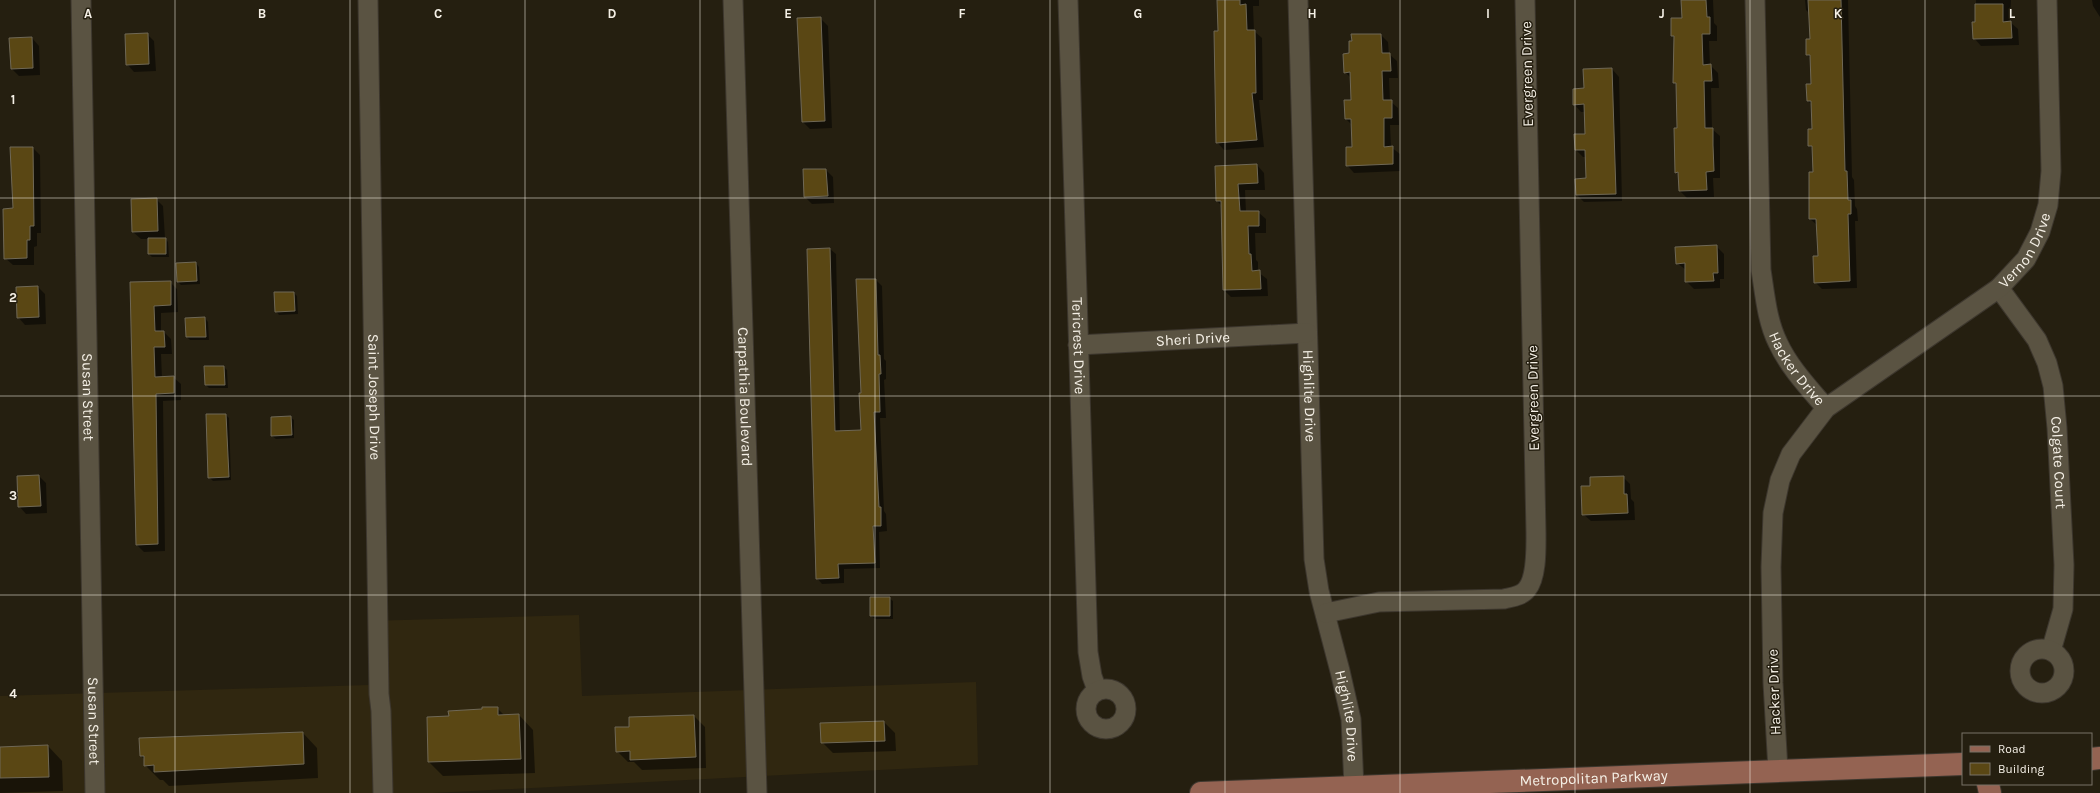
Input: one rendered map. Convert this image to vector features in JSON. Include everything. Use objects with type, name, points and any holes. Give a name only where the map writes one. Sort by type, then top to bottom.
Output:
[{"type":"main road","name":"Metropolitan Parkway","points":[[1201,793],[1269,792],[1354,787],[1962,764]]},
{"type":"street","name":"Susan Street","points":[[81,0],[95,793]]},
{"type":"street","name":"Saint Joseph Drive","points":[[368,0],[378,673],[383,793]]},
{"type":"street","name":"Carpathia Boulevard","points":[[733,0],[757,793]]},
{"type":"street","name":"Tericrest Drive","points":[[1068,0],[1088,652],[1092,676],[1097,690]]},
{"type":"street","name":"Highlite Drive","points":[[1298,0],[1314,559],[1319,591],[1326,613],[1351,719],[1354,787]]},
{"type":"street","name":"Evergreen Drive","points":[[1326,613],[1379,602],[1504,598],[1518,596],[1527,589],[1533,574],[1536,555],[1536,533],[1526,0]]},
{"type":"street","name":"Hacker Drive","points":[[1755,0],[1761,270],[1768,313],[1778,343],[1795,370],[1826,408],[1791,454],[1780,480],[1773,513],[1771,567],[1773,683],[1778,770]]},
{"type":"street","name":"Vernon Drive","points":[[1826,408],[1999,288],[2026,259],[2040,232],[2048,205],[2051,164],[2047,0]]},
{"type":"street","name":"Colgate Court","points":[[1999,288],[2037,340],[2047,363],[2053,386],[2058,443],[2064,565],[2063,609],[2051,651]]},
{"type":"street","name":"Sheri Drive","points":[[1078,346],[1307,333]]},
{"type":"shaded area","points":[[579,615],[582,696],[976,682],[978,765],[433,793],[0,793],[0,696],[369,685],[368,621]]},
{"type":"building","points":[[1217,0],[1240,0],[1240,5],[1246,4],[1247,30],[1255,30],[1256,93],[1252,93],[1257,140],[1216,143],[1214,31],[1218,31]]},
{"type":"building","points":[[1681,0],[1706,0],[1707,17],[1710,17],[1710,34],[1702,34],[1703,65],[1711,64],[1712,81],[1704,81],[1705,128],[1713,128],[1714,171],[1706,172],[1707,190],[1679,191],[1678,172],[1675,173],[1674,128],[1677,128],[1676,83],[1673,83],[1674,36],[1671,36],[1671,18],[1682,18]]},
{"type":"building","points":[[1808,0],[1841,0],[1845,171],[1847,171],[1848,200],[1851,200],[1851,214],[1848,214],[1850,281],[1814,283],[1813,256],[1818,256],[1816,219],[1809,219],[1809,172],[1813,172],[1812,146],[1808,146],[1808,129],[1812,129],[1811,101],[1807,101],[1806,84],[1811,84],[1810,55],[1806,55],[1806,39],[1810,39]]},
{"type":"building","points":[[1975,4],[2003,4],[2003,22],[2011,21],[2012,38],[1973,39],[1972,22],[1975,22]]},
{"type":"building","points":[[821,17],[825,121],[802,122],[797,18]]},
{"type":"building","points":[[148,33],[149,64],[126,65],[125,34]]},
{"type":"building","points":[[1351,34],[1381,34],[1382,53],[1390,53],[1391,71],[1382,71],[1383,100],[1392,100],[1392,118],[1384,118],[1384,147],[1393,146],[1393,164],[1346,166],[1346,147],[1352,147],[1351,119],[1345,119],[1344,100],[1351,100],[1350,72],[1344,73],[1343,54],[1349,53],[1349,41],[1352,41]]},
{"type":"building","points":[[32,37],[33,68],[11,69],[9,38]]},
{"type":"building","points":[[1612,68],[1616,194],[1576,195],[1575,179],[1586,178],[1585,150],[1575,150],[1574,134],[1585,134],[1584,104],[1573,105],[1573,89],[1584,88],[1583,69]]},
{"type":"building","points":[[10,147],[33,147],[34,226],[30,226],[30,240],[27,240],[27,258],[4,259],[3,209],[13,208]]},
{"type":"building","points":[[1257,164],[1258,183],[1238,184],[1240,211],[1259,211],[1259,226],[1248,226],[1249,254],[1251,254],[1252,271],[1260,270],[1261,289],[1223,290],[1221,201],[1216,201],[1215,166]]},
{"type":"building","points":[[803,169],[826,169],[828,196],[804,197]]},
{"type":"building","points":[[157,198],[158,231],[132,232],[131,199]]},
{"type":"building","points":[[148,238],[166,238],[166,254],[148,254]]},
{"type":"building","points":[[1717,245],[1718,273],[1713,273],[1714,281],[1685,282],[1685,263],[1676,264],[1675,247]]},
{"type":"building","points":[[830,248],[835,431],[861,430],[859,393],[861,393],[856,279],[876,279],[878,355],[880,355],[881,374],[879,374],[880,412],[874,412],[881,526],[873,526],[875,563],[838,564],[839,578],[816,579],[807,249]]},
{"type":"building","points":[[196,262],[197,281],[177,282],[176,263]]},
{"type":"building","points":[[171,281],[171,305],[154,306],[155,331],[164,331],[165,347],[154,347],[155,377],[174,376],[174,393],[156,394],[158,544],[136,545],[130,282]]},
{"type":"building","points":[[38,286],[39,317],[17,318],[16,287]]},
{"type":"building","points":[[274,292],[294,292],[295,311],[275,312]]},
{"type":"building","points":[[205,317],[206,337],[186,337],[185,318]]},
{"type":"building","points":[[204,366],[224,366],[225,385],[205,385]]},
{"type":"building","points":[[206,414],[226,414],[229,477],[208,478]]},
{"type":"building","points":[[291,416],[292,435],[271,436],[271,417]]},
{"type":"building","points":[[39,475],[41,506],[18,507],[17,476]]},
{"type":"building","points":[[1624,476],[1624,494],[1627,494],[1628,513],[1582,515],[1581,486],[1590,486],[1590,477]]},
{"type":"building","points":[[870,597],[890,597],[890,616],[870,616]]},
{"type":"building","points":[[482,707],[498,707],[498,715],[519,714],[521,759],[428,762],[427,717],[449,716],[448,711],[482,709]]},
{"type":"building","points":[[694,715],[696,757],[630,760],[630,751],[616,752],[615,727],[629,727],[629,717]]},
{"type":"building","points":[[884,721],[885,741],[821,743],[820,723]]},
{"type":"building","points":[[303,732],[304,764],[154,772],[154,765],[144,766],[144,756],[140,756],[139,738]]},
{"type":"building","points":[[48,745],[49,777],[0,778],[0,747]]}]
